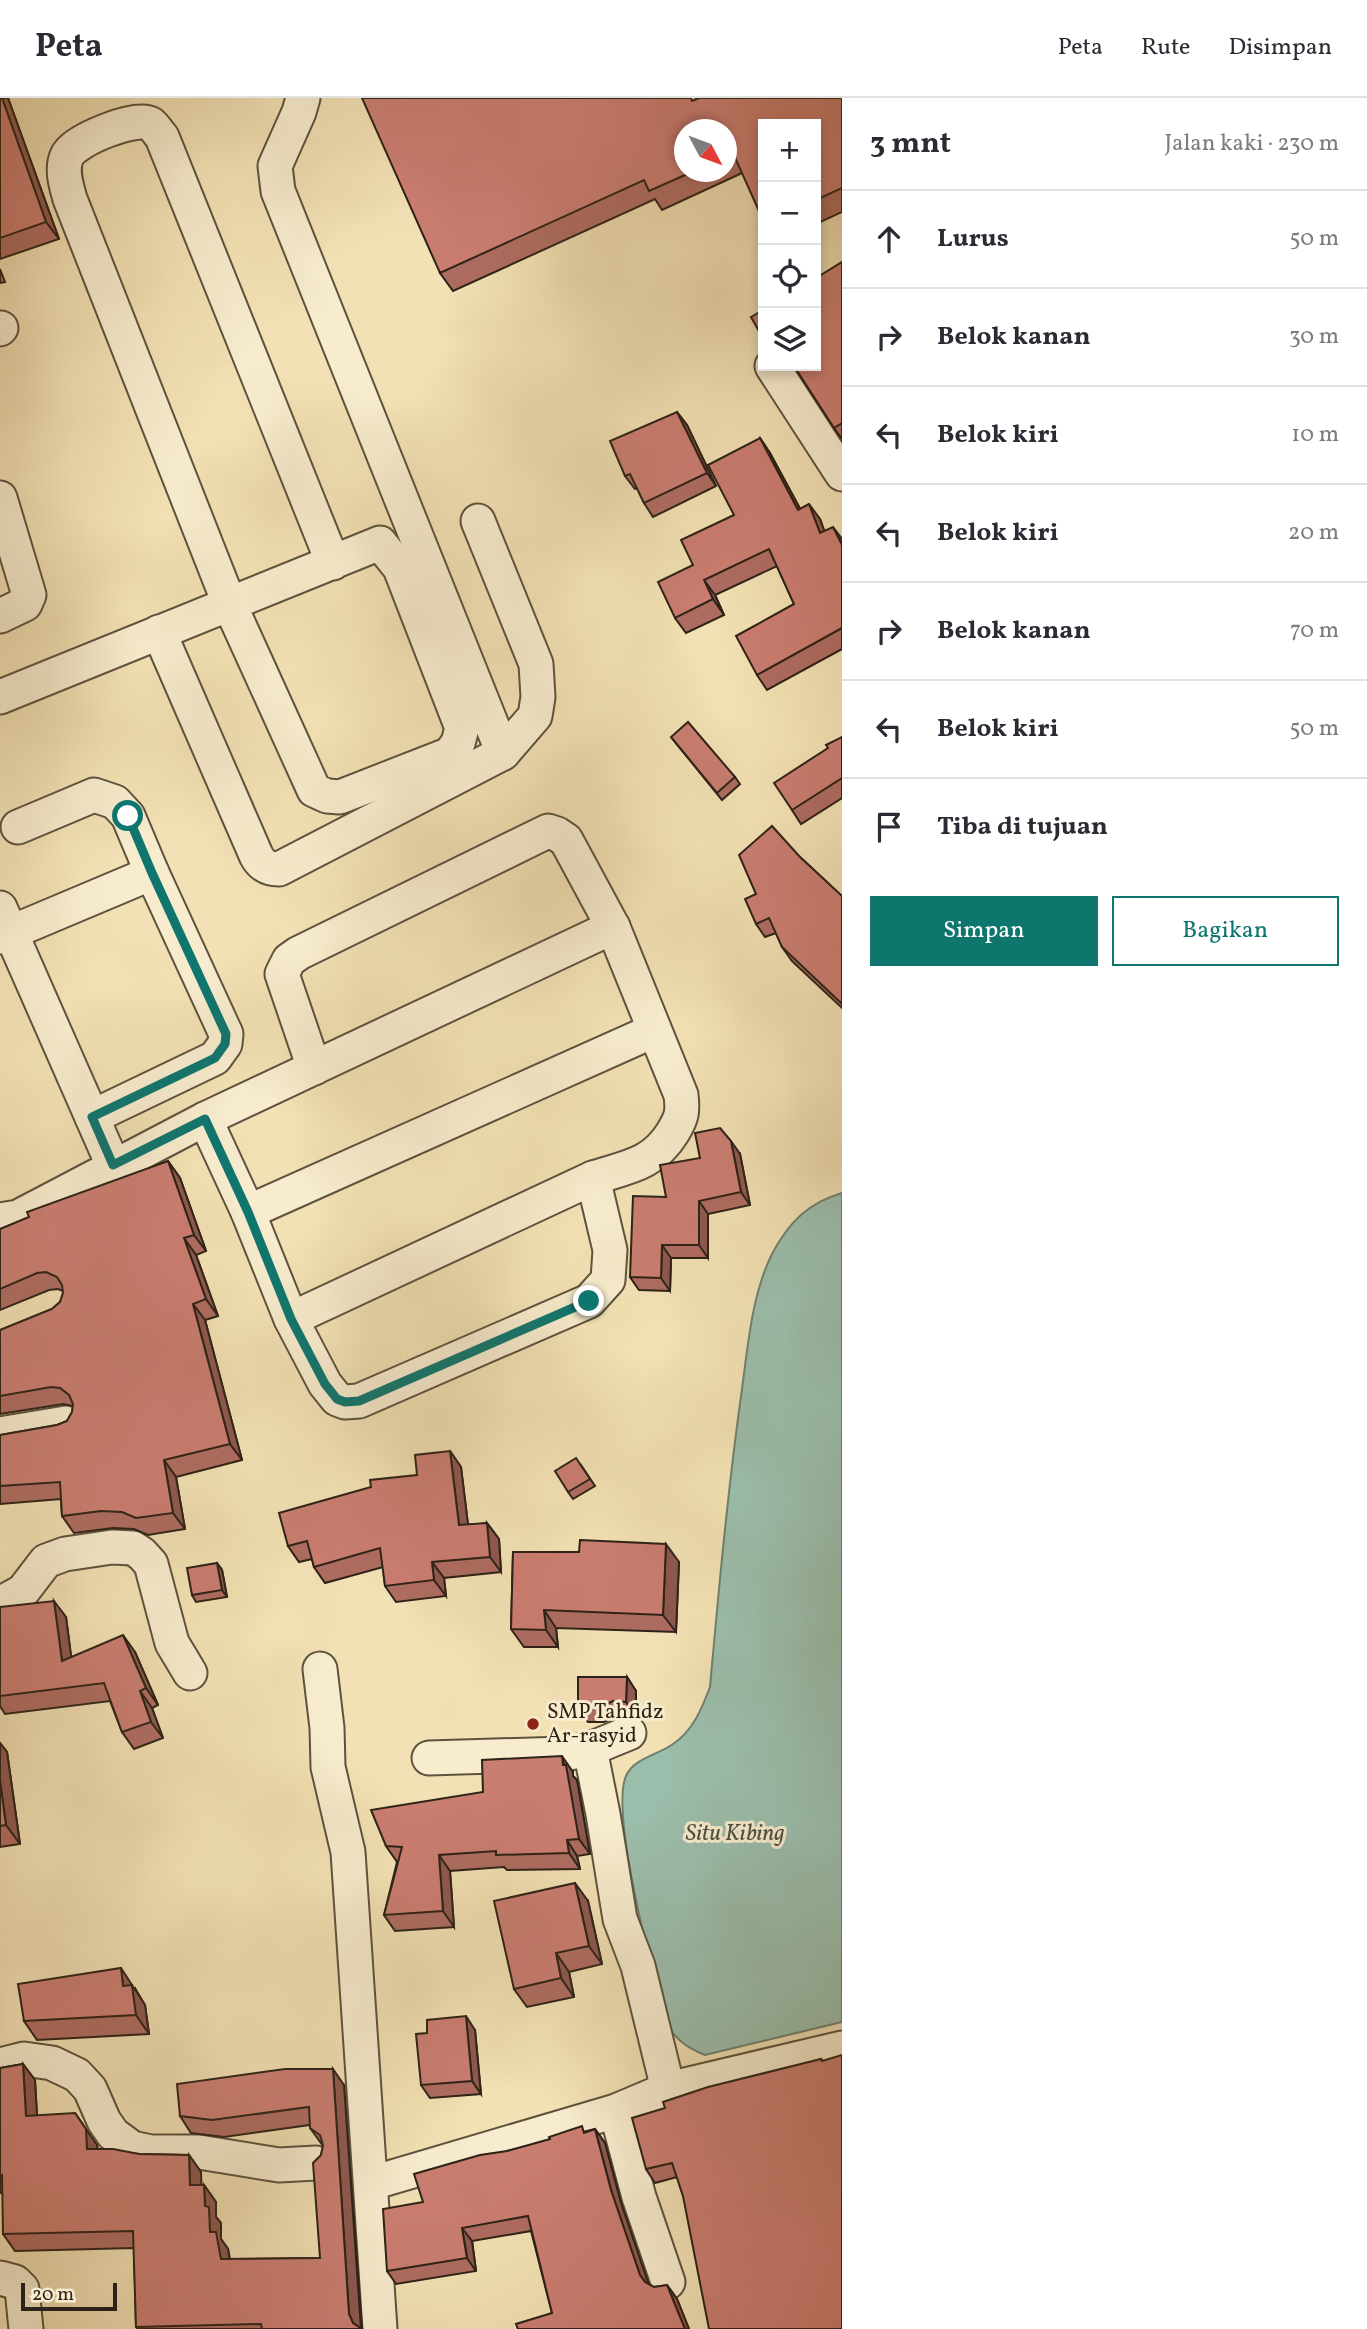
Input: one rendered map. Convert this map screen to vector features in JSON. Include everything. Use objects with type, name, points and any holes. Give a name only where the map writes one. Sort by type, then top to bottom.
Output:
[{"type":"street","points":[[303,98],[275,166],[278,191],[503,754]]},
{"type":"street","points":[[0,697],[229,603],[333,563],[380,543],[400,568],[462,728],[458,743],[450,754],[340,797],[327,796],[314,790],[229,603],[65,183],[64,163],[67,154],[94,135],[139,122],[151,124],[162,137],[333,563]]},
{"type":"street","points":[[776,371],[837,457]]},
{"type":"street","points":[[0,498],[29,595],[25,604],[0,616]]},
{"type":"street","points":[[159,632],[260,863],[270,869],[279,869],[503,754],[535,716],[538,697],[536,664],[478,521]]},
{"type":"street","points":[[18,827],[94,795],[115,802],[128,816],[226,1034],[225,1044],[215,1058],[92,1117]]},
{"type":"street","points":[[291,1319],[593,1178],[643,1162],[663,1148],[683,1113],[681,1095],[612,927],[566,840],[548,831],[289,960],[282,974],[313,1068]]},
{"type":"street","points":[[113,1165],[7,942],[152,873]]},
{"type":"street","points":[[0,1220],[18,1217],[205,1119],[612,927]]},
{"type":"street","points":[[248,1212],[653,1031]]},
{"type":"street","points":[[205,1119],[248,1212],[291,1319],[325,1384],[337,1399],[345,1402],[359,1401],[589,1301],[608,1280],[611,1250],[593,1178]]},
{"type":"street","points":[[0,1434],[66,1423]]},
{"type":"street","points":[[0,1604],[23,1591],[46,1561],[65,1554],[112,1547],[133,1548],[151,1564],[172,1643],[180,1661],[190,1673]]},
{"type":"street","points":[[320,1669],[327,1728],[328,1766],[348,1852],[380,2329]]},
{"type":"street","points":[[429,1758],[564,1754],[590,1749],[629,1733]]},
{"type":"street","points":[[590,1749],[604,1814],[620,1919],[638,1966],[668,2089]]},
{"type":"street","points":[[372,2183],[615,2112],[668,2089],[842,2048]]},
{"type":"street","points":[[0,2065],[24,2059],[52,2063],[77,2075],[90,2089],[113,2134],[132,2148],[151,2152],[199,2152],[279,2165],[316,2163]]},
{"type":"street","points":[[615,2112],[639,2197],[668,2282]]},
{"type":"street","points":[[0,2278],[16,2282],[22,2289],[26,2329]]},
{"type":"water","name":"Situ Kibing","points":[[842,1193],[842,2022],[705,2055],[677,2038],[660,2010],[630,1871],[623,1792],[626,1776],[635,1765],[667,1748],[686,1733],[700,1711],[710,1687],[732,1463],[749,1337],[765,1269],[785,1232],[801,1215],[819,1202]]},
{"type":"building","points":[[0,98],[46,222],[0,238]]},
{"type":"building","points":[[362,98],[691,98],[692,101],[699,98],[842,98],[842,188],[821,198],[821,119],[758,119],[758,209],[737,162],[737,119],[674,119],[674,180],[649,191],[644,180],[440,273]]},
{"type":"building","points":[[842,262],[842,423],[834,428],[797,371],[821,371],[821,275]]},
{"type":"building","points":[[758,313],[758,329],[751,317]]},
{"type":"building","points":[[677,412],[707,473],[644,503],[630,474],[625,476],[610,441]]},
{"type":"building","points":[[760,438],[798,510],[809,504],[820,533],[833,527],[842,545],[842,628],[757,675],[736,636],[794,604],[769,549],[704,580],[713,599],[675,618],[658,582],[693,565],[681,540],[734,515],[708,465]]},
{"type":"building","points":[[688,722],[735,777],[717,793],[671,737]]},
{"type":"building","points":[[842,737],[842,778],[792,810],[774,783],[828,748],[826,745]]},
{"type":"building","points":[[772,826],[800,857],[842,896],[841,1003],[782,947],[769,918],[756,924],[745,899],[756,894],[739,855]]},
{"type":"building","points":[[720,1128],[731,1141],[741,1192],[699,1201],[699,1245],[662,1245],[661,1278],[630,1277],[633,1196],[666,1197],[660,1165],[700,1158],[695,1133]]},
{"type":"building","points":[[168,1161],[194,1235],[184,1238],[206,1299],[193,1304],[230,1444],[164,1460],[173,1513],[136,1518],[122,1512],[101,1511],[62,1516],[60,1482],[0,1486],[0,1435],[67,1421],[73,1404],[69,1395],[60,1388],[51,1387],[0,1396],[0,1330],[52,1309],[60,1302],[63,1293],[57,1277],[46,1272],[37,1273],[0,1289],[0,1229],[29,1217],[27,1212]]},
{"type":"building","points":[[450,1451],[459,1525],[487,1523],[490,1557],[432,1562],[434,1580],[385,1586],[380,1548],[314,1567],[307,1541],[288,1546],[279,1513],[371,1487],[370,1480],[417,1475],[415,1455]]},
{"type":"building","points":[[576,1458],[590,1479],[568,1492],[555,1471]]},
{"type":"building","points":[[580,1540],[666,1544],[663,1615],[544,1610],[546,1630],[511,1629],[513,1552],[579,1552]]},
{"type":"building","points":[[217,1563],[222,1590],[192,1595],[187,1568]]},
{"type":"building","points":[[54,1601],[62,1661],[123,1635],[146,1688],[140,1691],[151,1722],[122,1732],[104,1683],[0,1696],[0,1607]]},
{"type":"building","points":[[578,1677],[627,1677],[626,1702],[613,1701],[595,1709],[578,1709]]},
{"type":"building","points":[[562,1756],[563,1765],[566,1765],[579,1839],[567,1840],[569,1853],[496,1855],[496,1851],[439,1855],[443,1911],[384,1915],[402,1847],[386,1846],[371,1810],[483,1792],[482,1760]]},
{"type":"building","points":[[0,1781],[6,1825],[0,1826]]},
{"type":"building","points":[[575,1883],[589,1946],[556,1953],[561,1978],[514,1989],[494,1901]]},
{"type":"building","points":[[121,1968],[123,1986],[132,1985],[136,2015],[24,2021],[18,1984]]},
{"type":"building","points":[[466,2016],[472,2081],[421,2085],[416,2034],[427,2033],[427,2020]]},
{"type":"building","points":[[842,2055],[842,2329],[709,2329],[683,2196],[672,2163],[646,2169],[632,2118],[665,2108],[663,2102],[708,2087]]},
{"type":"building","points":[[23,2064],[26,2116],[75,2113],[86,2129],[87,2149],[189,2155],[190,2185],[204,2185],[205,2206],[209,2207],[210,2232],[216,2232],[221,2259],[320,2258],[313,2163],[321,2155],[323,2145],[320,2135],[310,2128],[309,2107],[212,2120],[180,2116],[177,2084],[285,2069],[333,2069],[349,2314],[353,2323],[362,2329],[262,2329],[261,2324],[136,2327],[133,2231],[3,2234],[0,2068]]},
{"type":"building","points":[[582,2126],[584,2133],[595,2129],[611,2190],[640,2275],[654,2287],[667,2285],[685,2329],[518,2329],[516,2324],[552,2313],[528,2216],[462,2228],[467,2258],[387,2271],[383,2209],[423,2202],[414,2174],[550,2139],[549,2137]]},
{"type":"place","name":"SMP Tahfidz Ar-rasyid","points":[[533,1724]]},
{"type":"route","points":[[128,816],[226,1034],[225,1044],[215,1058],[92,1117],[113,1165],[205,1119],[248,1212],[291,1319],[325,1384],[337,1399],[345,1402],[359,1401],[589,1301]]}]
